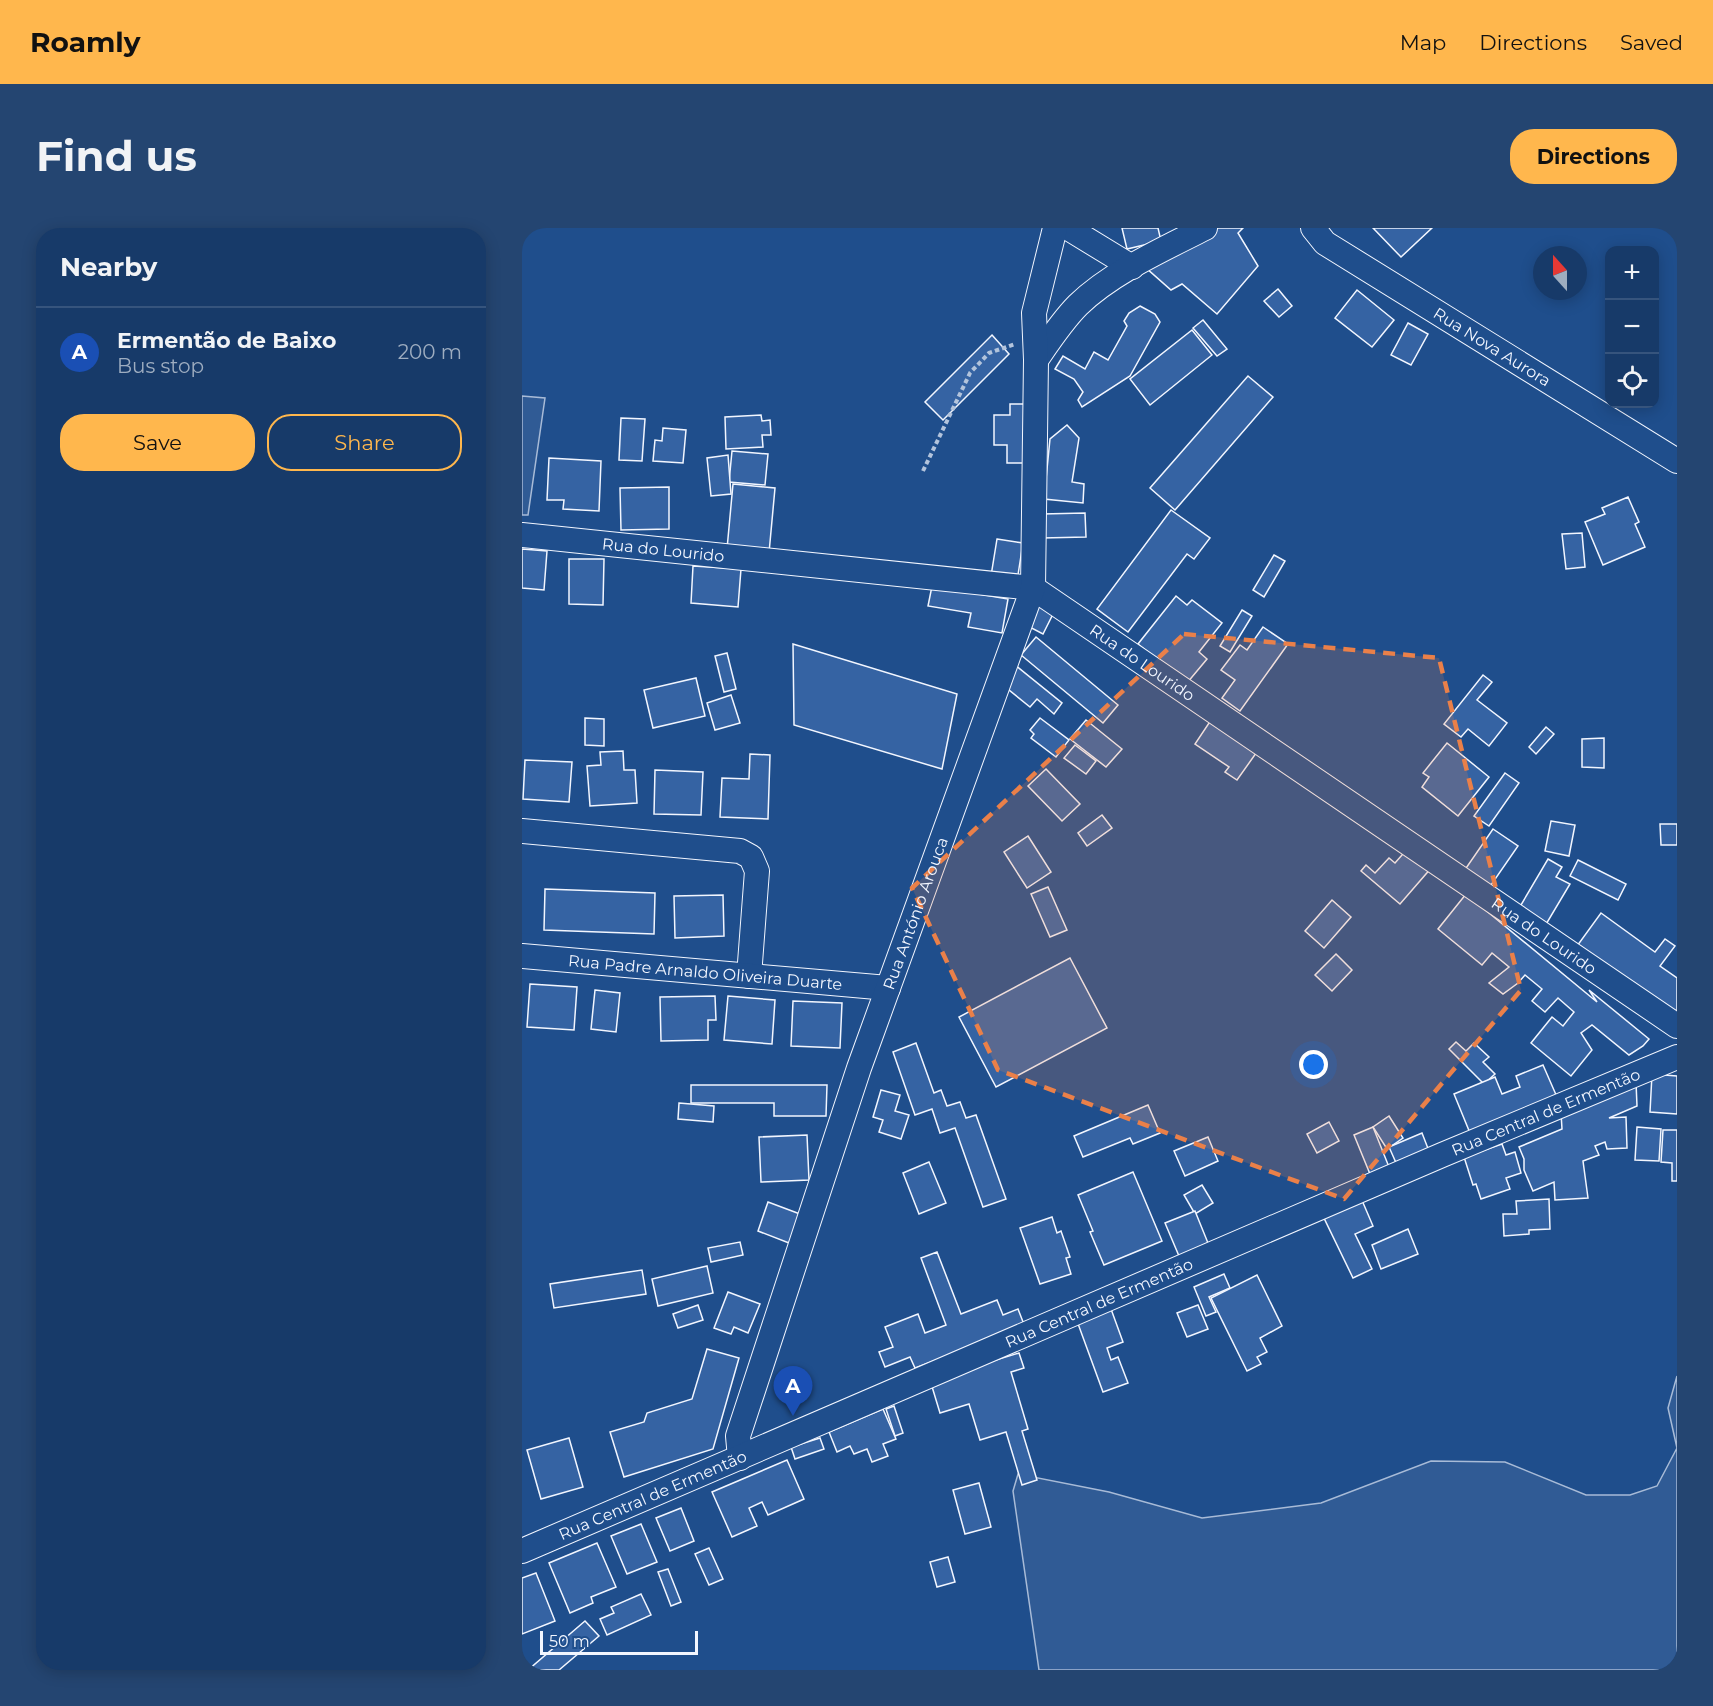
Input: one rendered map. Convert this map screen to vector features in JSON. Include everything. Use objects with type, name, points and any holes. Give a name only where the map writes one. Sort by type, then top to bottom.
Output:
[{"type":"street","name":"Rua António Arouca","points":[[740,1458],[738,1436],[859,1068],[1033,588],[1034,313],[1055,228]]},
{"type":"street","points":[[1068,228],[1132,267]]},
{"type":"street","points":[[1035,349],[1056,331],[1079,304],[1132,267],[1205,228]]},
{"type":"street","name":"Rua Nova Aurora","points":[[1312,228],[1325,243],[1677,461]]},
{"type":"street","name":"Rua do Lourido","points":[[522,535],[1033,588],[1677,1026]]},
{"type":"street","points":[[522,831],[740,850],[751,857],[757,872],[749,976]]},
{"type":"street","name":"Rua Padre Arnaldo Oliveira Duarte","points":[[522,956],[888,988]]},
{"type":"street","name":"Rua Central de Ermentão","points":[[522,1551],[1677,1057]]},
{"type":"path","points":[[923,471],[970,373],[989,353],[1035,349]]},
{"type":"highlighted area","points":[[1184,634],[1439,658],[1521,990],[1344,1199],[998,1070],[912,888]]},
{"type":"shaded area","points":[[522,396],[545,398],[528,515],[522,515]]},
{"type":"shaded area","points":[[1677,1376],[1677,1448],[1668,1408]]},
{"type":"shaded area","points":[[1677,1448],[1677,1670],[1039,1670],[1013,1491],[1018,1474],[1109,1492],[1202,1518],[1321,1503],[1431,1461],[1505,1462],[1586,1495],[1630,1495],[1657,1486]]},
{"type":"building","points":[[1122,228],[1158,228],[1161,241],[1127,249]]},
{"type":"building","points":[[1210,228],[1243,228],[1238,233],[1258,266],[1217,314],[1182,284],[1171,290],[1145,267]]},
{"type":"building","points":[[1373,228],[1432,228],[1401,257]]},
{"type":"building","points":[[1278,289],[1292,306],[1279,317],[1264,301]]},
{"type":"building","points":[[1357,290],[1394,320],[1372,347],[1335,318]]},
{"type":"building","points":[[1140,306],[1155,314],[1160,322],[1130,376],[1082,407],[1078,400],[1083,392],[1074,379],[1055,369],[1063,356],[1085,369],[1094,352],[1108,360],[1127,326],[1124,321],[1129,313]]},
{"type":"building","points":[[1203,320],[1227,349],[1217,356],[1193,328]]},
{"type":"building","points":[[1408,323],[1428,334],[1411,365],[1391,355]]},
{"type":"building","points":[[1192,330],[1212,355],[1150,405],[1130,379]]},
{"type":"building","points":[[992,335],[1009,354],[943,420],[925,402]]},
{"type":"building","points":[[1248,376],[1273,397],[1175,510],[1150,488]]},
{"type":"building","points":[[1010,404],[1024,404],[1024,463],[1007,463],[1007,445],[994,445],[994,415],[1010,415]]},
{"type":"building","points":[[761,415],[762,421],[770,420],[771,435],[762,435],[763,447],[726,449],[725,417]]},
{"type":"building","points":[[621,418],[645,419],[642,461],[619,460]]},
{"type":"building","points":[[1067,425],[1079,438],[1072,482],[1084,484],[1083,503],[1044,499],[1050,439]]},
{"type":"building","points":[[663,428],[686,430],[683,463],[653,461],[655,440],[662,441]]},
{"type":"building","points":[[732,451],[768,454],[765,485],[729,482]]},
{"type":"building","points":[[728,455],[731,494],[711,496],[707,458]]},
{"type":"building","points":[[549,458],[601,461],[599,511],[563,509],[564,500],[547,500]]},
{"type":"building","points":[[733,484],[775,488],[769,553],[727,549]]},
{"type":"building","points":[[669,487],[669,529],[621,530],[620,488]]},
{"type":"building","points":[[1628,497],[1639,522],[1635,524],[1645,547],[1603,565],[1585,522],[1605,514],[1602,508]]},
{"type":"building","points":[[1171,510],[1210,538],[1194,559],[1187,554],[1128,632],[1097,609]]},
{"type":"building","points":[[1085,513],[1086,537],[1042,538],[1042,514]]},
{"type":"building","points":[[1582,533],[1585,567],[1566,569],[1562,534]]},
{"type":"building","points":[[997,539],[1023,543],[1017,581],[991,576]]},
{"type":"building","points":[[522,549],[547,551],[544,590],[522,588]]},
{"type":"building","points":[[1274,555],[1285,561],[1264,597],[1253,590]]},
{"type":"building","points":[[569,559],[604,559],[603,605],[569,604]]},
{"type":"building","points":[[693,566],[741,569],[738,607],[691,603]]},
{"type":"building","points":[[932,586],[1008,599],[1002,633],[968,627],[971,613],[928,606]]},
{"type":"building","points":[[1176,596],[1187,605],[1192,600],[1222,623],[1199,652],[1207,659],[1187,683],[1138,644]]},
{"type":"building","points":[[1030,600],[1054,612],[1043,634],[1018,621]]},
{"type":"building","points":[[1242,610],[1252,616],[1230,652],[1220,646]]},
{"type":"building","points":[[1263,627],[1288,644],[1240,711],[1222,698],[1235,680],[1221,670],[1240,645],[1247,650]]},
{"type":"building","points":[[1036,637],[1118,705],[1103,723],[1021,655]]},
{"type":"building","points":[[793,644],[957,694],[942,769],[794,725]]},
{"type":"building","points":[[727,653],[736,689],[724,692],[715,656]]},
{"type":"building","points":[[1009,660],[1062,703],[1054,714],[1037,699],[1030,707],[994,678]]},
{"type":"building","points":[[1483,675],[1492,682],[1477,700],[1507,723],[1489,746],[1468,729],[1461,737],[1444,724]]},
{"type":"building","points":[[696,678],[705,716],[653,728],[644,690]]},
{"type":"building","points":[[731,695],[740,723],[715,730],[707,703]]},
{"type":"building","points":[[1213,717],[1259,749],[1237,780],[1225,772],[1229,767],[1195,744]]},
{"type":"building","points":[[585,718],[604,719],[604,746],[585,745]]},
{"type":"building","points":[[1040,718],[1069,740],[1056,757],[1031,738],[1034,734],[1030,730]]},
{"type":"building","points":[[1086,720],[1122,749],[1106,767],[1070,739]]},
{"type":"building","points":[[1546,727],[1554,734],[1536,754],[1529,747]]},
{"type":"building","points":[[1604,738],[1604,768],[1582,767],[1582,739]]},
{"type":"building","points":[[1447,743],[1489,777],[1458,816],[1422,787],[1429,777],[1423,773]]},
{"type":"building","points":[[1075,745],[1096,761],[1086,774],[1064,758]]},
{"type":"building","points":[[623,751],[624,770],[635,770],[637,803],[590,806],[587,766],[601,765],[600,752]]},
{"type":"building","points":[[750,754],[770,755],[768,819],[720,817],[722,778],[749,779]]},
{"type":"building","points":[[525,760],[572,762],[569,802],[523,799]]},
{"type":"building","points":[[1046,769],[1080,804],[1062,821],[1028,786]]},
{"type":"building","points":[[655,770],[703,772],[701,815],[654,814]]},
{"type":"building","points":[[1505,773],[1519,783],[1489,826],[1474,816]]},
{"type":"building","points":[[1102,815],[1112,828],[1087,846],[1078,833]]},
{"type":"building","points":[[1551,821],[1575,825],[1569,856],[1545,851]]},
{"type":"building","points":[[1660,824],[1677,824],[1677,845],[1661,845]]},
{"type":"building","points":[[1493,829],[1518,846],[1489,888],[1464,871]]},
{"type":"building","points":[[1028,836],[1051,872],[1027,888],[1004,852]]},
{"type":"building","points":[[1409,847],[1432,867],[1400,904],[1361,871],[1366,865],[1375,873],[1389,858],[1395,863]]},
{"type":"building","points":[[1548,859],[1562,867],[1556,877],[1570,884],[1545,926],[1518,910]]},
{"type":"building","points":[[1578,860],[1626,884],[1618,900],[1570,876]]},
{"type":"building","points":[[1048,887],[1067,930],[1050,937],[1031,894]]},
{"type":"building","points":[[545,889],[655,893],[654,934],[544,930]]},
{"type":"building","points":[[1466,894],[1597,1002],[1589,990],[1649,1039],[1629,1055],[1592,1025],[1581,1033],[1592,1050],[1571,1076],[1531,1043],[1552,1017],[1563,1026],[1574,1012],[1558,998],[1545,1012],[1532,1001],[1542,989],[1525,975],[1503,994],[1489,983],[1509,967],[1492,953],[1482,965],[1438,929]]},
{"type":"building","points":[[723,895],[724,936],[675,938],[674,896]]},
{"type":"building","points":[[1332,900],[1351,917],[1324,948],[1305,931]]},
{"type":"building","points":[[1601,913],[1655,952],[1665,939],[1675,946],[1660,966],[1677,978],[1677,1017],[1577,946]]},
{"type":"building","points":[[1336,954],[1352,970],[1332,991],[1315,975]]},
{"type":"building","points":[[1070,958],[1107,1028],[996,1087],[959,1017]]},
{"type":"building","points":[[530,984],[577,987],[574,1030],[527,1027]]},
{"type":"building","points":[[595,990],[620,993],[616,1032],[591,1029]]},
{"type":"building","points":[[715,996],[716,1020],[708,1020],[708,1040],[661,1041],[660,997]]},
{"type":"building","points":[[728,996],[775,1000],[772,1044],[724,1040]]},
{"type":"building","points":[[793,1001],[842,1003],[840,1048],[791,1046]]},
{"type":"building","points":[[1456,1042],[1466,1051],[1474,1043],[1489,1057],[1483,1062],[1495,1074],[1484,1084],[1449,1049]]},
{"type":"building","points":[[916,1043],[934,1093],[941,1090],[947,1106],[960,1102],[966,1118],[976,1115],[1006,1199],[983,1207],[955,1128],[940,1133],[932,1109],[915,1115],[893,1052]]},
{"type":"building","points":[[1543,1065],[1557,1097],[1470,1133],[1454,1094],[1495,1077],[1502,1094],[1520,1087],[1516,1076]]},
{"type":"building","points":[[1652,1074],[1677,1076],[1677,1114],[1650,1112]]},
{"type":"building","points":[[1636,1082],[1637,1106],[1609,1118],[1626,1117],[1627,1148],[1607,1149],[1605,1142],[1595,1146],[1599,1155],[1583,1161],[1588,1198],[1555,1200],[1554,1182],[1533,1191],[1524,1170],[1524,1159],[1519,1147],[1562,1129],[1561,1113]]},
{"type":"building","points":[[691,1085],[827,1085],[826,1116],[774,1116],[774,1103],[691,1103]]},
{"type":"building","points":[[881,1090],[900,1095],[895,1111],[909,1115],[901,1139],[879,1132],[883,1120],[873,1117]]},
{"type":"building","points":[[679,1103],[714,1106],[713,1122],[678,1119]]},
{"type":"building","points":[[1148,1105],[1160,1133],[1133,1144],[1130,1138],[1083,1157],[1074,1136]]},
{"type":"building","points":[[1389,1116],[1403,1138],[1387,1149],[1373,1127]]},
{"type":"building","points":[[1329,1122],[1339,1141],[1317,1153],[1307,1134]]},
{"type":"building","points":[[1373,1127],[1389,1167],[1370,1174],[1354,1135]]},
{"type":"building","points":[[1637,1127],[1661,1129],[1659,1161],[1635,1160]]},
{"type":"building","points":[[1663,1130],[1677,1130],[1677,1181],[1672,1181],[1672,1163],[1661,1162]]},
{"type":"building","points":[[1422,1133],[1429,1151],[1397,1165],[1389,1147]]},
{"type":"building","points":[[807,1135],[809,1180],[761,1182],[759,1137]]},
{"type":"building","points":[[1208,1137],[1218,1161],[1185,1176],[1174,1151]]},
{"type":"building","points":[[1502,1144],[1506,1155],[1515,1152],[1521,1173],[1506,1178],[1510,1189],[1481,1199],[1476,1184],[1473,1185],[1464,1157]]},
{"type":"building","points":[[929,1162],[946,1203],[919,1214],[903,1173]]},
{"type":"building","points":[[1133,1172],[1162,1241],[1104,1265],[1078,1195]]},
{"type":"building","points":[[1202,1185],[1213,1203],[1195,1214],[1184,1195]]},
{"type":"building","points":[[1361,1198],[1373,1226],[1355,1234],[1372,1269],[1353,1278],[1323,1216]]},
{"type":"building","points":[[1549,1199],[1550,1229],[1529,1230],[1529,1234],[1504,1236],[1503,1214],[1517,1214],[1516,1201]]},
{"type":"building","points":[[768,1202],[800,1214],[789,1243],[758,1231]]},
{"type":"building","points":[[1195,1211],[1208,1243],[1179,1256],[1165,1223]]},
{"type":"building","points":[[1052,1217],[1057,1233],[1061,1231],[1070,1257],[1066,1258],[1071,1274],[1040,1284],[1020,1228]]},
{"type":"building","points":[[1408,1229],[1418,1254],[1381,1269],[1372,1245]]},
{"type":"building","points":[[740,1242],[743,1255],[711,1262],[708,1248]]},
{"type":"building","points":[[937,1252],[961,1314],[997,1300],[1003,1315],[1018,1309],[1025,1327],[915,1368],[910,1357],[885,1367],[879,1352],[893,1347],[885,1327],[918,1314],[925,1333],[946,1325],[921,1258]]},
{"type":"building","points":[[707,1266],[713,1293],[658,1306],[652,1279]]},
{"type":"building","points":[[642,1270],[646,1294],[554,1308],[550,1284]]},
{"type":"building","points":[[1224,1274],[1230,1288],[1209,1297],[1216,1312],[1206,1316],[1194,1287]]},
{"type":"building","points":[[1257,1275],[1282,1326],[1260,1338],[1267,1352],[1257,1357],[1261,1364],[1247,1371],[1211,1298]]},
{"type":"building","points":[[728,1292],[760,1304],[748,1333],[734,1327],[731,1334],[714,1328]]},
{"type":"building","points":[[698,1305],[703,1320],[678,1328],[673,1314]]},
{"type":"building","points":[[1198,1305],[1208,1329],[1187,1337],[1177,1313]]},
{"type":"building","points":[[1111,1309],[1123,1342],[1107,1348],[1111,1360],[1118,1357],[1128,1383],[1103,1392],[1077,1321]]},
{"type":"building","points":[[707,1349],[739,1358],[713,1449],[624,1477],[610,1432],[644,1422],[647,1413],[692,1399]]},
{"type":"building","points":[[1019,1353],[1024,1368],[1011,1372],[1028,1429],[1022,1431],[1037,1480],[1022,1485],[1006,1432],[980,1440],[969,1404],[940,1413],[930,1380]]},
{"type":"building","points":[[894,1406],[903,1433],[895,1436],[886,1409]]},
{"type":"building","points":[[883,1409],[896,1439],[883,1444],[888,1456],[872,1462],[867,1449],[854,1454],[850,1446],[837,1452],[829,1432]]},
{"type":"building","points":[[569,1438],[583,1487],[541,1499],[527,1450]]},
{"type":"building","points":[[820,1438],[824,1449],[795,1459],[791,1447]]},
{"type":"building","points":[[787,1460],[804,1499],[768,1515],[762,1502],[749,1508],[757,1526],[732,1537],[712,1492]]},
{"type":"building","points":[[979,1483],[991,1527],[965,1534],[953,1490]]},
{"type":"building","points":[[681,1508],[694,1541],[670,1551],[656,1518]]},
{"type":"building","points":[[641,1524],[657,1562],[627,1574],[611,1536]]},
{"type":"building","points":[[597,1543],[616,1587],[591,1597],[593,1603],[570,1613],[549,1563]]},
{"type":"building","points":[[709,1548],[723,1579],[709,1585],[695,1554]]},
{"type":"building","points":[[948,1557],[955,1582],[937,1587],[930,1562]]},
{"type":"building","points":[[668,1569],[681,1602],[671,1606],[658,1572]]},
{"type":"building","points":[[536,1573],[555,1621],[522,1634],[522,1578]]},
{"type":"building","points":[[641,1594],[651,1615],[607,1635],[600,1619],[614,1613],[611,1607]]},
{"type":"building","points":[[585,1621],[599,1636],[559,1670],[528,1670]]},
{"type":"place","name":"Ermentão de Baixo","points":[[793,1416]]}]
